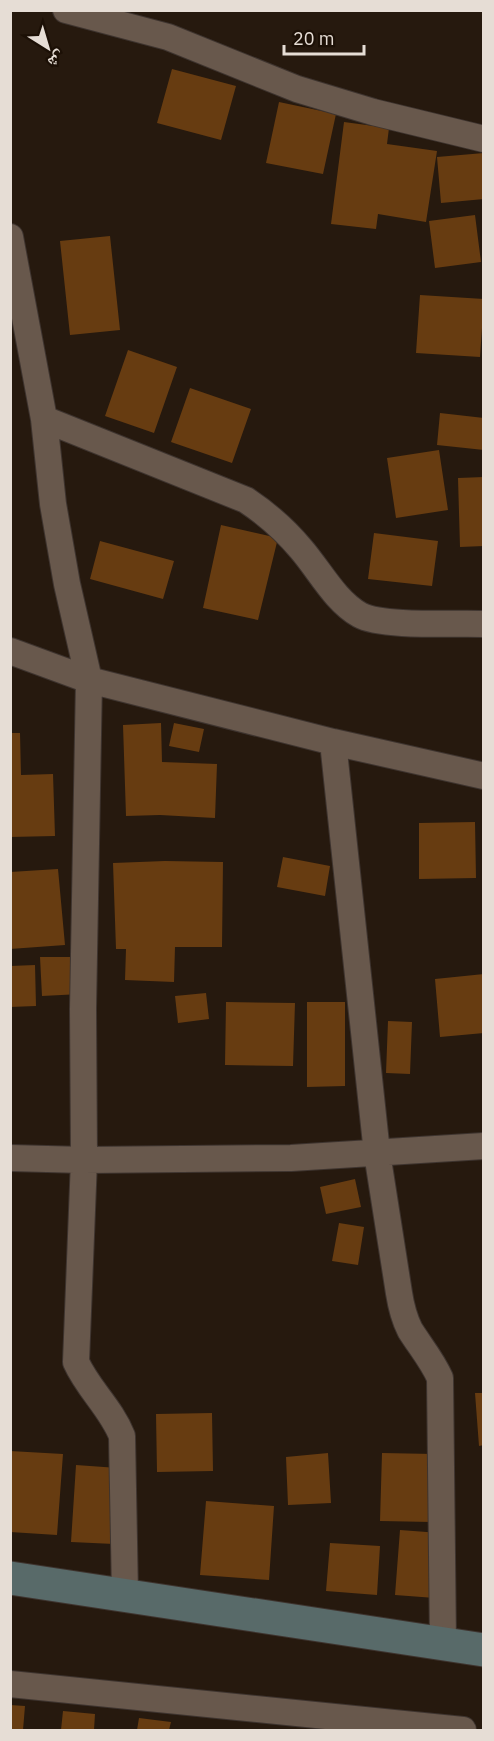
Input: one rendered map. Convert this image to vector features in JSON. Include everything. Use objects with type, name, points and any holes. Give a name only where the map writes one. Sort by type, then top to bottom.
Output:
[{"type":"street","points":[[66,10],[168,37],[297,89],[373,112],[483,139]]},
{"type":"street","points":[[10,237],[44,419],[53,504],[89,680],[83,1009],[84,1160],[76,1362],[83,1378],[115,1419],[122,1436],[125,1594]]},
{"type":"street","points":[[44,419],[246,500],[266,514],[300,548],[343,603],[361,615],[380,621],[483,624]]},
{"type":"street","points":[[10,651],[89,680],[483,776]]},
{"type":"street","points":[[333,741],[377,1153],[402,1311],[409,1328],[433,1362],[440,1378],[443,1643]]},
{"type":"street","points":[[10,1158],[84,1160],[291,1158],[483,1146]]},
{"type":"street","points":[[10,1578],[483,1650]]},
{"type":"street","points":[[10,1684],[463,1731]]},
{"type":"building","points":[[172,69],[236,86],[221,140],[157,123]]},
{"type":"building","points":[[279,102],[336,114],[323,174],[266,163]]},
{"type":"building","points":[[344,122],[389,128],[387,144],[437,151],[426,222],[378,214],[376,229],[331,224]]},
{"type":"building","points":[[484,153],[484,199],[441,203],[437,157]]},
{"type":"building","points":[[475,215],[481,262],[435,268],[429,221]]},
{"type":"building","points":[[110,236],[120,330],[70,335],[60,241]]},
{"type":"building","points":[[420,295],[484,299],[480,357],[416,353]]},
{"type":"building","points":[[128,350],[177,367],[154,433],[105,416]]},
{"type":"building","points":[[190,388],[251,409],[232,463],[171,442]]},
{"type":"building","points":[[440,413],[484,418],[484,450],[437,445]]},
{"type":"building","points":[[439,450],[448,510],[396,518],[387,458]]},
{"type":"building","points":[[484,477],[484,546],[460,547],[458,478]]},
{"type":"building","points":[[221,525],[278,538],[258,620],[203,608]]},
{"type":"building","points":[[374,533],[438,541],[432,586],[368,579]]},
{"type":"building","points":[[100,541],[174,561],[163,599],[90,579]]},
{"type":"building","points":[[161,723],[162,762],[217,764],[215,818],[126,816],[123,725]]},
{"type":"building","points":[[174,723],[204,729],[199,752],[169,746]]},
{"type":"building","points":[[10,733],[20,733],[21,775],[53,774],[55,836],[10,837]]},
{"type":"building","points":[[475,822],[476,878],[419,879],[419,823]]},
{"type":"building","points":[[283,857],[330,866],[325,896],[277,887]]},
{"type":"building","points":[[223,862],[222,947],[175,947],[174,982],[125,980],[126,949],[116,949],[113,863]]},
{"type":"building","points":[[58,869],[65,945],[10,949],[10,872]]},
{"type":"building","points":[[40,957],[80,957],[81,994],[42,996]]},
{"type":"building","points":[[35,965],[36,1006],[10,1007],[10,966]]},
{"type":"building","points":[[484,974],[484,1033],[440,1037],[435,979]]},
{"type":"building","points":[[206,993],[209,1019],[178,1023],[175,996]]},
{"type":"building","points":[[226,1002],[295,1003],[293,1066],[225,1065]]},
{"type":"building","points":[[307,1002],[345,1002],[345,1086],[307,1087]]},
{"type":"building","points":[[388,1021],[412,1022],[410,1074],[386,1073]]},
{"type":"building","points":[[355,1179],[361,1207],[326,1214],[320,1187]]},
{"type":"building","points":[[339,1223],[364,1227],[358,1265],[332,1261]]},
{"type":"building","points":[[475,1393],[484,1393],[484,1445],[479,1446]]},
{"type":"building","points":[[212,1413],[213,1471],[157,1472],[156,1414]]},
{"type":"building","points":[[10,1451],[63,1454],[57,1535],[10,1532]]},
{"type":"building","points":[[328,1453],[331,1503],[288,1505],[286,1457]]},
{"type":"building","points":[[382,1453],[434,1454],[432,1522],[380,1521]]},
{"type":"building","points":[[76,1465],[118,1468],[114,1544],[71,1542]]},
{"type":"building","points":[[206,1501],[274,1506],[269,1580],[200,1575]]},
{"type":"building","points":[[400,1530],[440,1533],[435,1598],[395,1595]]},
{"type":"building","points":[[330,1543],[380,1546],[377,1595],[326,1591]]},
{"type":"building","points":[[10,1705],[25,1706],[23,1730],[10,1730]]},
{"type":"building","points":[[63,1711],[95,1714],[94,1730],[61,1730]]},
{"type":"building","points":[[139,1718],[171,1722],[169,1730],[137,1730]]}]
